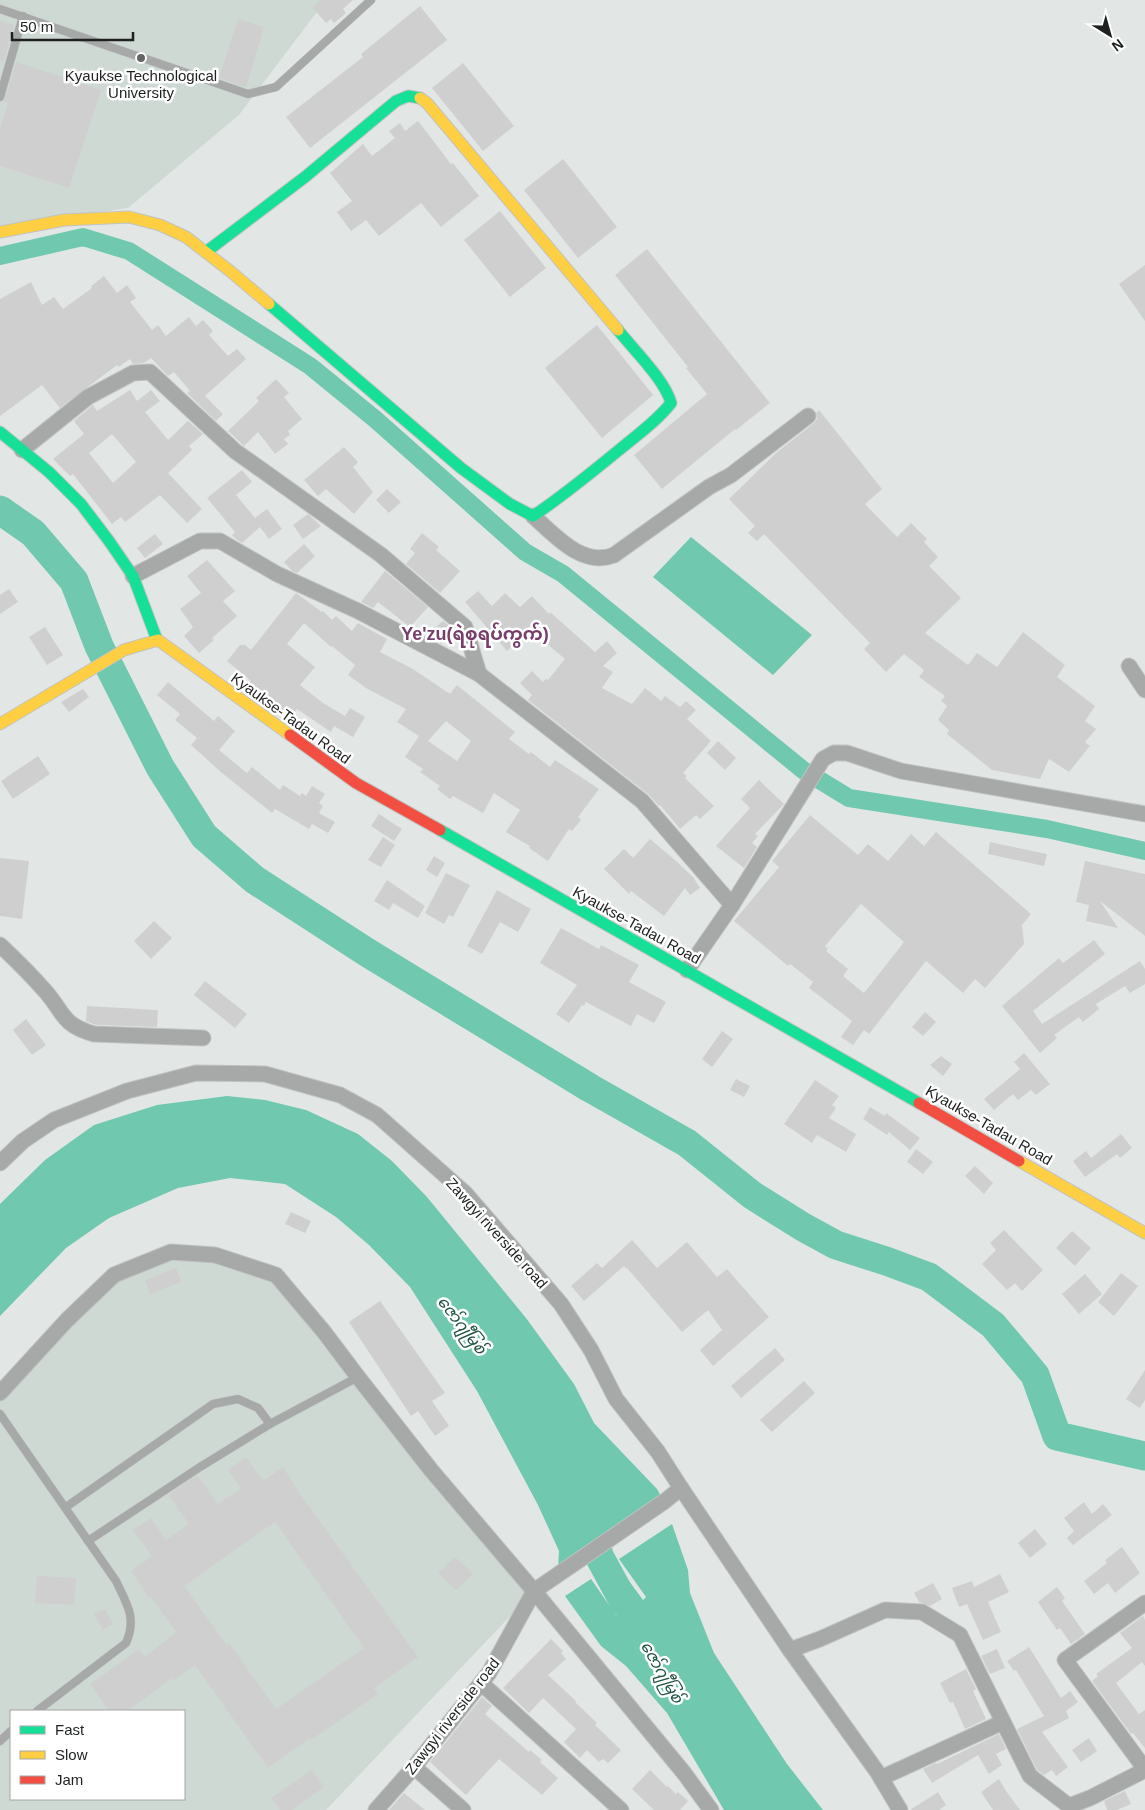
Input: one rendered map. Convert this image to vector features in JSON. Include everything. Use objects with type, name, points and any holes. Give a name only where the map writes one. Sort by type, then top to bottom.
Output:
[{"type":"street","points":[[206,252],[305,177],[396,101],[408,95],[421,98],[642,359],[671,399],[670,406],[649,425],[550,505],[532,516]]},
{"type":"street","points":[[0,232],[64,220],[129,217],[160,225],[186,238],[206,252],[460,468],[510,504],[532,516],[575,552],[588,557],[606,558],[614,555],[709,487],[731,475],[808,416]]},
{"type":"street","points":[[22,450],[88,397],[133,373],[150,372],[235,451],[381,555],[465,627],[479,674]]},
{"type":"street","points":[[0,432],[49,472],[81,504],[134,576],[157,640],[124,650],[0,724]]},
{"type":"street","points":[[134,576],[200,542],[220,542],[278,574],[358,611],[479,674],[642,801],[732,905]]},
{"type":"street","name":"Kyaukse-Tadau Road","points":[[157,640],[356,783],[687,970],[1145,1233]]},
{"type":"street","points":[[1129,666],[1145,690]]},
{"type":"street","points":[[687,970],[732,905],[822,759],[834,753],[847,753],[901,771],[1145,814]]},
{"type":"street","points":[[0,945],[47,993],[63,1017],[80,1030],[94,1034],[203,1038]]},
{"type":"street","name":"Zawgyi riverside road","points":[[0,1163],[23,1141],[54,1120],[128,1091],[196,1073],[265,1074],[340,1095],[377,1115],[465,1193],[561,1304],[591,1350],[616,1400],[658,1452],[680,1488],[790,1650],[881,1778],[900,1810]]},
{"type":"street","points":[[0,1393],[67,1320],[114,1275],[171,1252],[215,1255],[276,1275],[324,1332],[431,1470],[534,1591],[684,1773],[711,1810]]},
{"type":"street","name":"Zawgyi riverside road","points":[[376,1810],[481,1683],[534,1591],[665,1502],[680,1488]]},
{"type":"street","points":[[790,1650],[885,1610],[922,1612],[960,1635],[1030,1776],[1069,1806],[1090,1798],[1145,1770],[1065,1660],[1145,1603]]},
{"type":"street","points":[[481,1683],[621,1810]]},
{"type":"street","points":[[881,1778],[1003,1722]]},
{"type":"street","points":[[414,1766],[463,1810]]},
{"type":"lane","points":[[0,9],[248,94],[276,86],[371,0]]},
{"type":"lane","points":[[0,97],[23,16]]},
{"type":"lane","points":[[88,1541],[200,1467],[270,1424],[358,1377]]},
{"type":"lane","points":[[66,1507],[213,1404],[238,1399],[258,1408],[270,1424]]},
{"type":"lane","points":[[0,1414],[116,1581],[130,1612],[130,1633],[126,1643],[38,1710]]},
{"type":"lane","points":[[0,1741],[10,1732]]},
{"type":"shaded area","name":"Kyaukse Technological University","points":[[0,0],[326,0],[239,115],[128,208],[0,226]]},
{"type":"shaded area","points":[[171,1252],[276,1275],[534,1591],[326,1810],[0,1810],[0,1394],[114,1275]]},
{"type":"water","points":[[691,537],[812,635],[773,675],[653,577]]},
{"type":"water","points":[[227,1096],[265,1100],[306,1110],[358,1134],[392,1161],[427,1197],[526,1318],[574,1384],[594,1423],[657,1489],[667,1507],[612,1546],[606,1538],[603,1541],[609,1549],[588,1564],[582,1555],[578,1557],[585,1566],[557,1585],[559,1551],[538,1505],[477,1391],[410,1287],[369,1245],[336,1217],[285,1184],[230,1178],[178,1188],[109,1218],[66,1248],[0,1316],[0,1204],[45,1160],[94,1125],[157,1105]]},
{"type":"water","points":[[672,1524],[688,1570],[690,1593],[714,1653],[787,1764],[823,1810],[724,1810],[667,1713],[626,1666],[601,1646],[565,1596],[591,1579],[616,1615],[620,1614],[595,1576],[615,1562],[643,1600],[646,1597],[619,1559]]},
{"type":"building","points":[[320,0],[353,0],[343,9],[346,13],[334,23],[331,19],[326,23],[312,7]]},
{"type":"building","points":[[420,6],[447,40],[310,148],[286,117],[363,57],[361,54]]},
{"type":"building","points":[[238,19],[264,27],[246,87],[219,78]]},
{"type":"building","points":[[0,21],[14,25],[4,60],[0,60]]},
{"type":"building","points":[[16,62],[101,90],[69,188],[0,166],[0,129],[8,103],[3,102]]},
{"type":"building","points":[[463,63],[514,126],[483,151],[432,88]]},
{"type":"building","points":[[418,121],[451,164],[453,163],[479,196],[441,227],[421,203],[379,236],[366,220],[351,231],[337,212],[352,201],[330,173],[363,144],[372,156],[395,138],[389,131],[400,123],[405,131]]},
{"type":"building","points":[[563,159],[617,227],[578,258],[524,190]]},
{"type":"building","points":[[500,211],[546,268],[510,297],[464,240]]},
{"type":"building","points":[[647,249],[770,403],[662,489],[634,455],[707,394],[615,275]]},
{"type":"building","points":[[1145,265],[1145,321],[1119,284]]},
{"type":"building","points":[[104,276],[117,293],[127,285],[136,298],[130,302],[152,330],[158,325],[166,336],[189,317],[196,326],[203,320],[213,331],[209,335],[228,356],[237,349],[246,359],[205,396],[223,414],[216,421],[187,393],[190,391],[174,372],[168,376],[151,358],[144,363],[133,364],[130,359],[119,367],[117,365],[60,408],[42,385],[0,416],[0,299],[31,282],[42,305],[54,297],[63,309],[92,288],[91,286]]},
{"type":"building","points":[[597,325],[653,395],[602,438],[545,368]]},
{"type":"building","points":[[276,379],[289,393],[284,397],[302,419],[288,431],[290,435],[284,439],[288,444],[275,454],[258,432],[244,446],[228,431],[259,401],[256,398]]},
{"type":"building","points":[[130,390],[137,401],[151,390],[160,401],[145,412],[168,440],[188,421],[203,434],[189,446],[192,450],[168,473],[202,509],[187,523],[160,495],[125,522],[121,517],[112,524],[73,474],[70,476],[53,459],[84,434],[74,421],[93,405],[97,411]],"holes":[[[112,434],[136,462],[113,483],[89,453]]]},
{"type":"building","points":[[819,410],[882,489],[865,504],[897,537],[911,523],[927,539],[924,542],[938,557],[929,566],[961,598],[925,633],[968,665],[977,653],[997,667],[1023,632],[1065,665],[1057,677],[1095,706],[1085,721],[1096,729],[1085,742],[1090,746],[1069,772],[1049,759],[1040,779],[992,770],[947,734],[949,730],[938,720],[947,706],[941,701],[945,696],[919,677],[924,670],[904,654],[886,672],[864,649],[870,643],[764,534],[757,541],[748,533],[755,526],[729,499],[776,453],[814,423],[817,419],[816,413]]},
{"type":"building","points":[[344,447],[358,462],[353,467],[373,492],[354,514],[326,489],[318,496],[304,480]]},
{"type":"building","points":[[242,470],[252,482],[236,495],[255,518],[267,509],[282,529],[269,539],[260,527],[242,543],[232,535],[235,532],[207,498]]},
{"type":"building","points":[[387,489],[401,502],[389,513],[376,500]]},
{"type":"building","points":[[308,514],[321,526],[303,539],[293,525]]},
{"type":"building","points":[[422,533],[439,547],[436,550],[460,571],[440,593],[406,564],[415,553],[410,549]]},
{"type":"building","points":[[155,534],[163,544],[145,558],[137,548]]},
{"type":"building","points":[[304,544],[315,556],[297,573],[292,571],[284,562]]},
{"type":"building","points":[[207,560],[235,591],[223,601],[237,616],[212,638],[214,640],[199,653],[184,636],[193,627],[180,609],[201,593],[187,576]]},
{"type":"building","points":[[385,571],[428,607],[410,627],[378,602],[373,608],[361,602]]},
{"type":"building","points":[[9,589],[18,602],[0,614],[0,595]]},
{"type":"building","points":[[478,591],[492,606],[505,593],[520,607],[532,596],[549,614],[550,612],[595,652],[607,641],[617,653],[603,666],[613,672],[602,688],[632,704],[645,688],[661,701],[665,696],[680,707],[686,701],[696,710],[687,719],[711,741],[683,773],[687,776],[685,778],[714,806],[700,819],[696,815],[680,829],[648,794],[528,700],[532,695],[520,683],[532,671],[543,682],[546,679],[548,680],[565,659],[529,629],[507,651],[465,602]]},
{"type":"building","points":[[296,593],[323,611],[332,620],[336,616],[352,631],[358,623],[387,639],[380,652],[413,669],[450,694],[457,685],[515,732],[509,739],[529,754],[531,752],[550,767],[555,760],[599,789],[578,817],[581,820],[572,831],[569,829],[548,861],[529,848],[530,846],[506,832],[520,810],[494,793],[483,813],[453,796],[450,799],[437,789],[440,786],[420,772],[423,769],[405,757],[419,736],[397,722],[406,709],[366,688],[348,675],[355,665],[304,623],[287,644],[315,667],[300,685],[323,703],[345,716],[350,708],[365,717],[353,737],[334,726],[331,732],[297,709],[289,719],[246,688],[251,681],[227,661],[240,645],[245,645],[251,650]],"holes":[[[446,721],[471,741],[457,761],[428,741]]]},
{"type":"building","points":[[443,621],[453,629],[441,644],[426,635]]},
{"type":"building","points":[[45,627],[63,655],[47,665],[29,637]]},
{"type":"building","points":[[168,682],[214,721],[218,716],[235,731],[219,750],[247,773],[252,767],[280,790],[283,785],[300,796],[302,793],[306,796],[312,786],[325,794],[319,803],[323,806],[319,813],[335,822],[328,833],[312,824],[309,829],[275,809],[272,813],[222,773],[191,745],[197,738],[175,720],[180,714],[157,695]]},
{"type":"building","points":[[83,689],[89,697],[69,712],[61,702]]},
{"type":"building","points":[[718,741],[736,758],[725,770],[707,753]]},
{"type":"building","points":[[38,756],[50,774],[13,799],[1,781]]},
{"type":"building","points":[[759,780],[784,804],[755,834],[758,836],[752,843],[757,847],[744,868],[716,846],[750,808],[741,799]]},
{"type":"building","points":[[379,814],[402,829],[394,841],[371,826]]},
{"type":"building","points":[[810,815],[858,855],[868,844],[888,861],[911,834],[924,846],[936,832],[1031,914],[1022,925],[1024,944],[985,988],[975,979],[963,993],[926,961],[869,1034],[864,1030],[853,1045],[841,1037],[852,1021],[809,988],[813,982],[790,964],[788,966],[734,921],[779,867],[772,861]],"holes":[[[861,904],[904,942],[864,993],[843,976],[848,969],[826,951],[828,949],[825,946]]]},
{"type":"building","points":[[383,837],[395,845],[381,867],[368,860]]},
{"type":"building","points":[[650,839],[693,877],[700,888],[690,895],[685,888],[664,916],[631,891],[629,894],[604,869],[624,849],[633,858]]},
{"type":"building","points":[[990,842],[1047,854],[1044,866],[988,854]]},
{"type":"building","points":[[434,856],[445,863],[437,877],[426,870]]},
{"type":"building","points":[[0,858],[29,861],[22,919],[0,916]]},
{"type":"building","points":[[1085,861],[1145,874],[1145,936],[1100,901],[1118,928],[1086,921],[1089,905],[1076,902]]},
{"type":"building","points":[[446,873],[470,885],[453,917],[449,915],[444,924],[425,913]]},
{"type":"building","points":[[387,880],[425,906],[418,918],[393,903],[389,910],[374,901]]},
{"type":"building","points":[[497,890],[531,909],[518,932],[500,922],[482,954],[467,946]]},
{"type":"building","points":[[154,921],[172,938],[151,959],[134,941]]},
{"type":"building","points":[[561,928],[599,949],[601,945],[639,965],[629,982],[666,1002],[654,1023],[637,1014],[631,1026],[586,1002],[569,1023],[556,1014],[577,985],[540,963]]},
{"type":"building","points":[[1094,940],[1105,954],[1033,1011],[1042,1024],[1140,961],[1145,969],[1145,984],[1130,993],[1125,986],[1096,1004],[1099,1009],[1083,1022],[1079,1017],[1054,1035],[1057,1038],[1040,1053],[1002,1006],[1059,958],[1063,963]]},
{"type":"building","points":[[205,981],[247,1014],[235,1028],[194,995]]},
{"type":"building","points":[[87,1006],[158,1010],[157,1027],[96,1025],[86,1021]]},
{"type":"building","points":[[925,1012],[936,1022],[923,1036],[912,1027]]},
{"type":"building","points":[[26,1019],[46,1045],[32,1055],[13,1030]]},
{"type":"building","points":[[722,1031],[733,1039],[712,1067],[702,1059]]},
{"type":"building","points":[[1024,1053],[1050,1084],[1036,1095],[1031,1090],[1018,1100],[1013,1094],[994,1110],[984,1099],[1020,1069],[1014,1062]]},
{"type":"building","points":[[941,1056],[952,1064],[943,1076],[930,1065]]},
{"type":"building","points":[[736,1079],[750,1086],[744,1097],[730,1090]]},
{"type":"building","points":[[815,1080],[839,1096],[832,1105],[836,1108],[829,1118],[856,1134],[846,1152],[817,1135],[812,1143],[784,1124]]},
{"type":"building","points":[[870,1107],[885,1116],[886,1113],[920,1138],[910,1150],[889,1132],[887,1135],[863,1119]]},
{"type":"building","points":[[1121,1134],[1132,1148],[1120,1158],[1117,1154],[1085,1177],[1073,1161],[1086,1151],[1091,1158]]},
{"type":"building","points":[[916,1149],[933,1162],[923,1174],[907,1162]]},
{"type":"building","points":[[975,1166],[993,1183],[984,1194],[965,1176]]},
{"type":"building","points":[[291,1212],[311,1221],[305,1233],[285,1224]]},
{"type":"building","points":[[1004,1230],[1043,1270],[1022,1291],[1015,1283],[1007,1290],[982,1264],[996,1250],[990,1243]]},
{"type":"building","points":[[1072,1231],[1091,1248],[1075,1266],[1056,1248]]},
{"type":"building","points":[[632,1240],[657,1268],[687,1242],[717,1277],[727,1269],[769,1317],[713,1366],[700,1350],[722,1330],[708,1310],[682,1332],[624,1266],[584,1301],[571,1286],[597,1263],[602,1268]]},
{"type":"building","points":[[176,1268],[181,1282],[150,1294],[145,1280]]},
{"type":"building","points":[[1121,1273],[1138,1286],[1114,1316],[1098,1302]]},
{"type":"building","points":[[1085,1274],[1102,1294],[1079,1314],[1062,1294]]},
{"type":"building","points":[[380,1301],[445,1393],[432,1401],[449,1426],[435,1436],[418,1411],[411,1416],[349,1322]]},
{"type":"building","points":[[775,1348],[785,1360],[741,1398],[731,1386]]},
{"type":"building","points":[[1145,1370],[1145,1400],[1140,1408],[1126,1399]]},
{"type":"building","points":[[804,1381],[815,1393],[772,1432],[760,1420]]},
{"type":"building","points":[[246,1457],[263,1481],[283,1467],[300,1494],[418,1657],[374,1688],[378,1694],[268,1768],[195,1665],[175,1680],[173,1678],[128,1710],[108,1710],[90,1684],[139,1649],[145,1657],[176,1632],[151,1597],[149,1598],[131,1571],[152,1556],[133,1530],[151,1518],[166,1540],[189,1524],[168,1495],[197,1475],[218,1504],[241,1488],[228,1470]],"holes":[[[275,1522],[364,1648],[276,1709],[229,1643],[227,1645],[184,1586]]]},
{"type":"building","points":[[1084,1502],[1092,1514],[1103,1504],[1112,1515],[1073,1545],[1067,1538],[1074,1531],[1064,1518]]},
{"type":"building","points":[[1035,1529],[1047,1544],[1030,1558],[1018,1543]]},
{"type":"building","points":[[1122,1547],[1140,1573],[1115,1593],[1108,1583],[1094,1594],[1084,1581],[1107,1563],[1105,1560]]},
{"type":"building","points":[[455,1557],[473,1574],[456,1590],[438,1573]]},
{"type":"building","points":[[1000,1574],[1009,1592],[988,1602],[1001,1632],[983,1640],[967,1604],[959,1607],[952,1588],[972,1581],[974,1587]]},
{"type":"building","points":[[37,1576],[76,1578],[74,1605],[35,1603]]},
{"type":"building","points":[[933,1583],[942,1599],[930,1606],[919,1602],[914,1593]]},
{"type":"building","points":[[1057,1587],[1065,1598],[1062,1601],[1085,1634],[1071,1644],[1060,1628],[1057,1630],[1038,1602]]},
{"type":"building","points":[[105,1609],[113,1624],[103,1630],[94,1614]]},
{"type":"building","points":[[1143,1616],[1145,1620],[1145,1666],[1142,1662],[1116,1683],[1139,1714],[1145,1710],[1145,1748],[1133,1733],[1131,1734],[1092,1681],[1098,1676],[1096,1674],[1132,1648],[1120,1633]]},
{"type":"building","points":[[551,1639],[563,1651],[561,1653],[566,1659],[548,1675],[576,1701],[597,1723],[595,1725],[621,1750],[608,1763],[603,1759],[599,1762],[587,1750],[580,1758],[564,1742],[576,1729],[543,1698],[529,1713],[503,1688]]},
{"type":"building","points":[[1029,1647],[1061,1698],[1070,1691],[1078,1702],[1066,1711],[1069,1718],[1042,1732],[1068,1767],[1056,1776],[1052,1770],[1044,1775],[1037,1770],[1017,1729],[1044,1716],[1016,1670],[1014,1671],[1007,1661]]},
{"type":"building","points":[[997,1649],[1005,1668],[990,1674],[981,1656]]},
{"type":"building","points":[[966,1669],[976,1689],[973,1691],[986,1719],[965,1729],[953,1702],[950,1703],[940,1683]]},
{"type":"building","points":[[482,1697],[492,1706],[485,1714],[529,1752],[530,1750],[542,1760],[540,1762],[558,1778],[542,1795],[499,1759],[466,1795],[430,1762]]},
{"type":"building","points":[[999,1734],[1006,1749],[996,1754],[1002,1765],[989,1774],[978,1755],[932,1783],[923,1769],[937,1764]]},
{"type":"building","points":[[1089,1738],[1097,1751],[1081,1762],[1072,1750]]},
{"type":"building","points":[[312,1770],[324,1787],[292,1810],[280,1810],[271,1798]]},
{"type":"building","points":[[650,1770],[667,1787],[676,1794],[678,1792],[688,1801],[680,1810],[654,1810],[632,1789]]},
{"type":"building","points":[[999,1779],[1020,1810],[993,1810],[981,1792]]},
{"type":"building","points":[[1125,1791],[1131,1804],[1117,1810],[1107,1810],[1104,1801]]},
{"type":"building","points":[[938,1792],[946,1805],[939,1810],[910,1810]]},
{"type":"building","points":[[404,1793],[425,1810],[389,1810]]},
{"type":"waterway","points":[[0,256],[83,237],[129,251],[310,366],[375,419],[525,552],[563,574],[803,770],[849,798],[1047,829],[1145,851]]},
{"type":"waterway","points":[[0,510],[33,533],[74,581],[99,646],[160,767],[204,836],[255,880],[368,953],[590,1088],[687,1143],[752,1195],[803,1227],[836,1245],[929,1277],[993,1325],[1035,1375],[1057,1436],[1145,1456]]},
{"type":"waterway","name":"ဇော်ဂျီမြစ်","points":[[591,1518],[599,1556],[624,1602]]},
{"type":"traffic: fast","points":[[206,252],[305,177],[396,101],[408,96],[420,98]]},
{"type":"traffic: fast","points":[[269,304],[461,468],[510,504],[533,516],[577,484],[640,433],[660,416],[671,403],[668,394],[656,375],[618,330]]},
{"type":"traffic: fast","points":[[0,432],[49,472],[81,504],[109,541],[133,576],[157,640]]},
{"type":"traffic: fast","points":[[440,830],[919,1103]]},
{"type":"traffic: slow","points":[[420,98],[427,103],[618,330]]},
{"type":"traffic: slow","points":[[0,232],[64,220],[129,217],[160,225],[186,237],[269,304]]},
{"type":"traffic: slow","points":[[0,724],[124,650],[158,640],[290,735]]},
{"type":"traffic: slow","points":[[1019,1161],[1145,1233]]},
{"type":"traffic: jam","points":[[290,735],[356,783],[440,830]]},
{"type":"traffic: jam","points":[[919,1103],[1019,1161]]},
{"type":"place","name":"Kyaukse Technological University","points":[[141,58]]},
{"type":"district","name":"Ye'zu(ရဲစုရပ်ကွက်)","points":[[475,634]]}]
